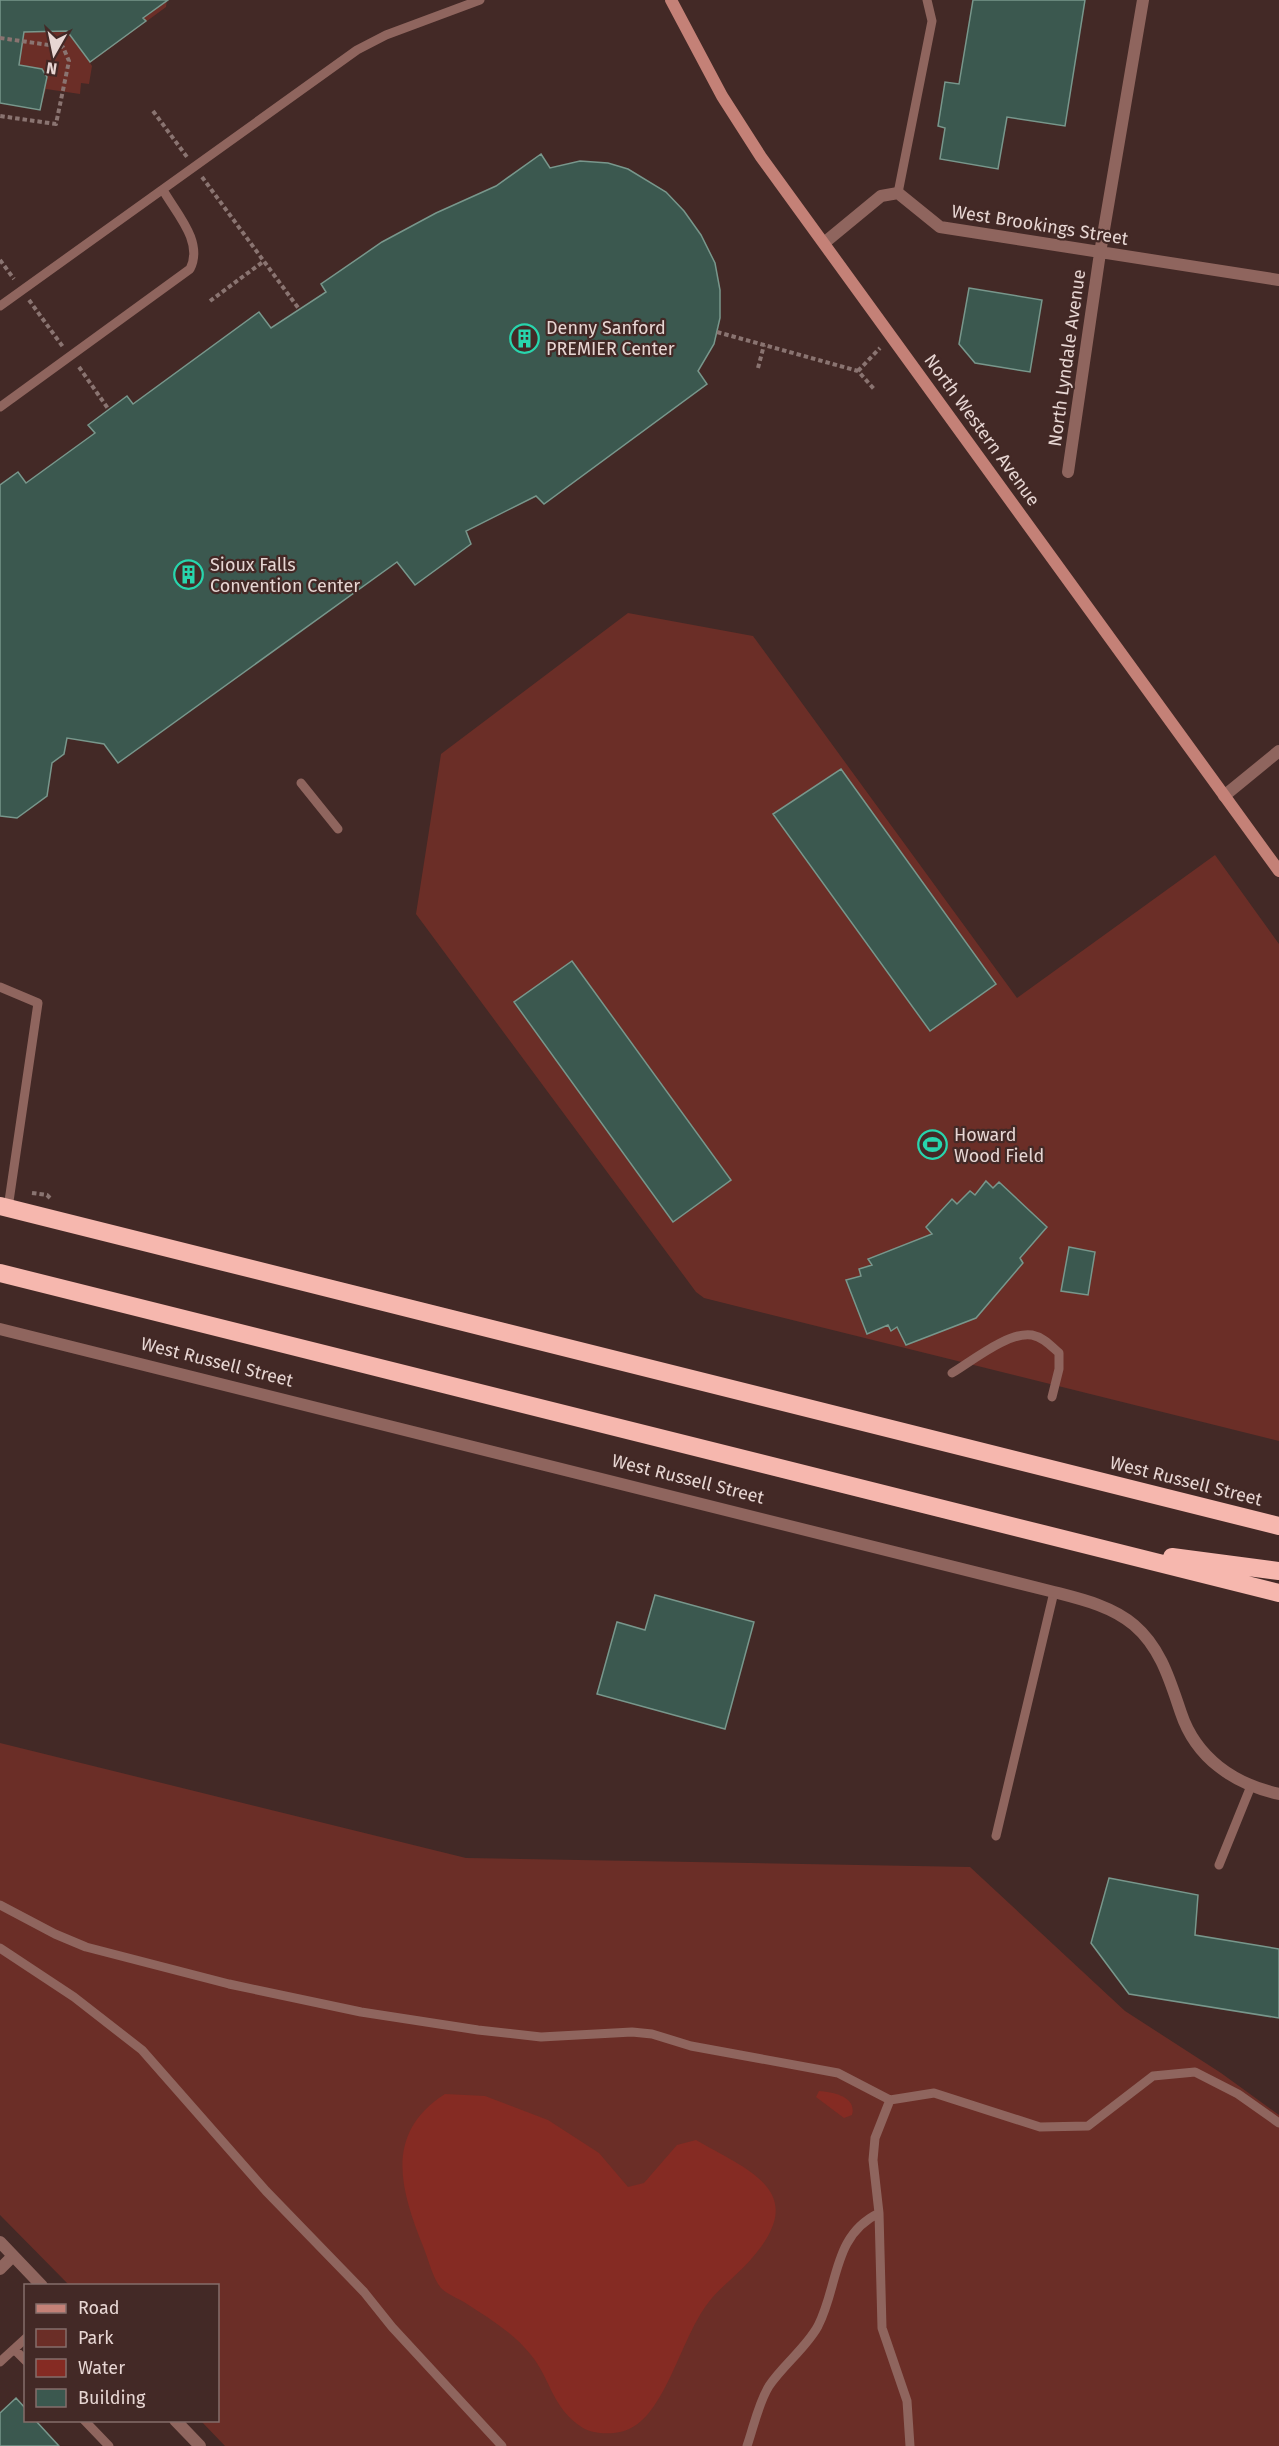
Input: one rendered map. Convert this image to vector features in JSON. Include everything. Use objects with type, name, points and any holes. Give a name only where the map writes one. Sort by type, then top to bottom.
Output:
[{"type":"highway","name":"West Russell Street","points":[[4,1208],[1279,1526]]},
{"type":"highway","name":"West Russell Street","points":[[0,1273],[1279,1593]]},
{"type":"highway","points":[[1205,1508],[1279,1520]]},
{"type":"highway","points":[[1105,1550],[1279,1571]]},
{"type":"street","name":"North Western Avenue","points":[[671,0],[722,96],[761,157],[1279,871]]},
{"type":"street","name":"North Lyndale Avenue","points":[[1068,472],[1100,253],[1143,0]]},
{"type":"street","points":[[824,243],[881,196],[898,193]]},
{"type":"street","name":"West Brookings Street","points":[[898,193],[940,227],[1279,280]]},
{"type":"street","points":[[1224,796],[1279,751]]},
{"type":"street","name":"West Russell Street","points":[[1,1333],[1054,1592],[1109,1609],[1133,1624],[1149,1641],[1163,1663],[1182,1716],[1194,1740],[1208,1758],[1221,1769],[1251,1786],[1279,1794]]},
{"type":"street","points":[[0,2242],[40,2284]]},
{"type":"street","points":[[0,2270],[13,2256]]},
{"type":"street","points":[[176,2422],[200,2446]]},
{"type":"lane","points":[[0,306],[357,50],[386,35],[480,0]]},
{"type":"lane","points":[[898,193],[932,21],[927,0]]},
{"type":"lane","points":[[0,407],[190,269],[194,261],[195,246],[163,190]]},
{"type":"lane","points":[[301,783],[338,829]]},
{"type":"lane","points":[[0,987],[38,1003],[4,1208]]},
{"type":"lane","points":[[952,1373],[1012,1337],[1032,1335],[1046,1341],[1059,1353],[1059,1369],[1052,1397]]},
{"type":"lane","points":[[996,1836],[1054,1592]]},
{"type":"lane","points":[[1219,1864],[1251,1786]]},
{"type":"lane","points":[[0,1905],[55,1934],[86,1947],[229,1984],[361,2012],[541,2037],[632,2032],[652,2034],[690,2046],[838,2073],[890,2100],[934,2093],[1040,2127],[1088,2126],[1153,2076],[1195,2072],[1238,2094],[1279,2122]]},
{"type":"lane","points":[[0,1948],[74,1997],[142,2050],[266,2191],[364,2292],[392,2327],[502,2446]]},
{"type":"lane","points":[[890,2100],[875,2138],[873,2160],[879,2213],[882,2328],[907,2401],[910,2446]]},
{"type":"lane","points":[[747,2446],[760,2404],[770,2386],[818,2327],[850,2236],[861,2222],[879,2213]]},
{"type":"lane","points":[[0,2362],[24,2340]]},
{"type":"lane","points":[[14,2349],[24,2359]]},
{"type":"lane","points":[[85,2422],[110,2446]]},
{"type":"path","points":[[0,38],[63,47],[69,61],[56,124],[0,116]]},
{"type":"path","points":[[153,111],[299,309]]},
{"type":"path","points":[[0,260],[109,410]]},
{"type":"path","points":[[210,300],[264,261]]},
{"type":"path","points":[[717,332],[858,371],[874,389]]},
{"type":"path","points":[[858,371],[892,336]]},
{"type":"path","points":[[758,368],[764,345]]},
{"type":"green space","points":[[0,0],[167,0],[166,7],[90,63],[92,66],[89,84],[81,83],[80,94],[46,89],[40,110],[0,103]]},
{"type":"green space","name":"Howard Wood Field","points":[[628,613],[753,636],[1017,998],[1215,855],[1279,944],[1279,1441],[704,1298],[696,1292],[416,914],[441,754]]},
{"type":"green space","points":[[0,1743],[466,1858],[970,1867],[1125,2011],[1221,2073],[1279,2115],[1279,2446],[225,2446],[202,2422],[219,2422],[219,2284],[68,2284],[0,2215]]},
{"type":"water","points":[[819,2091],[837,2094],[848,2100],[853,2109],[852,2115],[844,2118],[816,2097]]},
{"type":"water","points":[[445,2094],[485,2096],[548,2120],[599,2153],[628,2187],[644,2183],[677,2145],[696,2140],[753,2174],[766,2186],[774,2200],[775,2216],[768,2235],[747,2264],[708,2303],[690,2334],[664,2390],[643,2419],[631,2428],[620,2432],[594,2432],[572,2420],[558,2403],[538,2365],[524,2347],[500,2326],[446,2292],[438,2284],[408,2204],[402,2163],[405,2144],[413,2126],[426,2109]]},
{"type":"building","points":[[0,0],[168,0],[143,18],[146,21],[90,62],[67,31],[24,32],[19,65],[42,69],[47,77],[40,110],[0,103]]},
{"type":"building","points":[[973,0],[1085,0],[1065,126],[1007,117],[998,169],[940,159],[945,128],[938,126],[945,82],[959,84]]},
{"type":"building","points":[[541,154],[550,168],[580,161],[608,163],[628,169],[666,192],[684,211],[701,235],[715,263],[720,290],[720,318],[714,344],[698,371],[707,384],[544,504],[536,496],[466,531],[471,544],[415,585],[397,562],[118,763],[104,744],[67,738],[64,754],[52,763],[47,796],[17,818],[0,816],[0,485],[18,472],[26,483],[95,433],[88,425],[127,396],[133,404],[259,312],[271,328],[326,292],[321,284],[382,242],[436,213],[496,186]]},
{"type":"building","points":[[969,288],[1042,300],[1030,372],[975,363],[959,344]]},
{"type":"building","points":[[841,769],[996,984],[930,1031],[773,814]]},
{"type":"building","points":[[572,961],[731,1180],[673,1222],[514,1002]]},
{"type":"building","points":[[986,1181],[993,1188],[999,1182],[1047,1227],[1020,1258],[1023,1263],[976,1318],[906,1345],[897,1327],[891,1331],[888,1325],[867,1334],[846,1280],[861,1276],[859,1269],[872,1265],[868,1259],[932,1234],[926,1227],[952,1199],[957,1204],[970,1191],[975,1195]]},
{"type":"building","points":[[1069,1247],[1095,1252],[1088,1295],[1061,1291]]},
{"type":"building","points":[[655,1595],[754,1622],[725,1729],[597,1694],[617,1622],[645,1630]]},
{"type":"building","points":[[1109,1878],[1198,1895],[1195,1935],[1279,1949],[1279,2018],[1129,1994],[1091,1943]]},
{"type":"building","points":[[16,2398],[24,2407],[24,2422],[37,2422],[59,2446],[0,2446],[0,2413]]},
{"type":"place","name":"Denny Sanford PREMIER Center","points":[[525,338]]},
{"type":"place","name":"Sioux Falls Convention Center","points":[[189,575]]},
{"type":"place","name":"Howard Wood Field","points":[[933,1145]]}]
